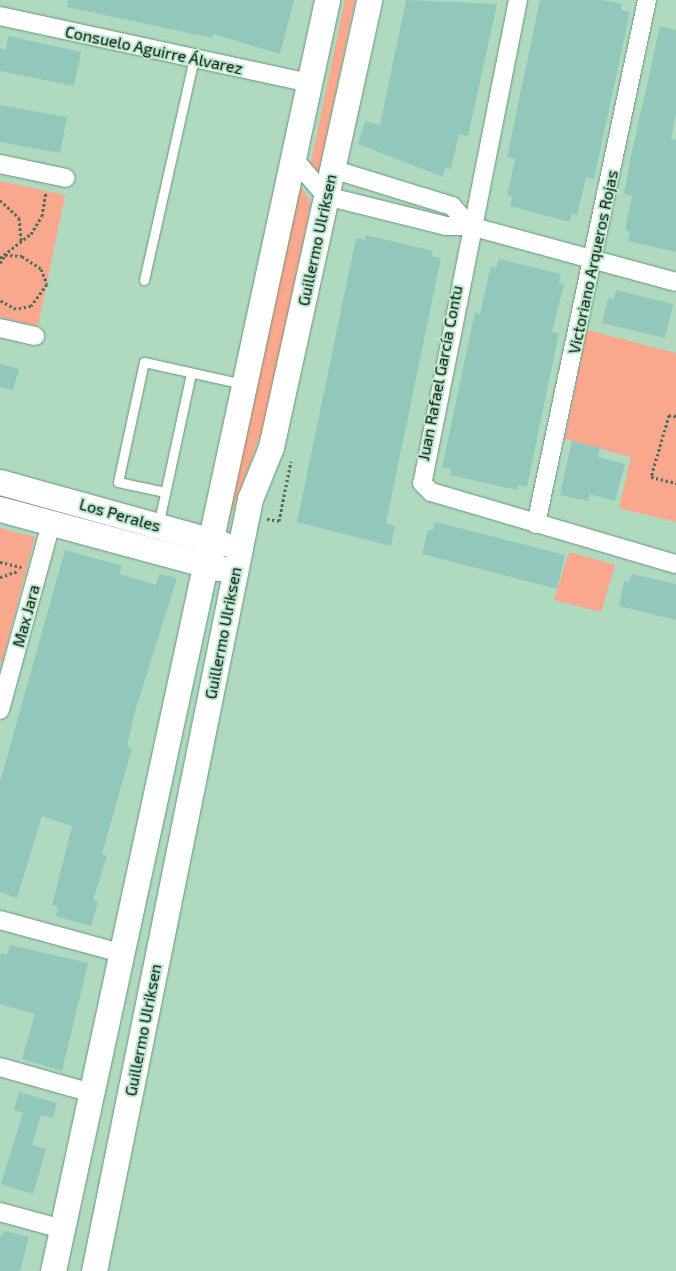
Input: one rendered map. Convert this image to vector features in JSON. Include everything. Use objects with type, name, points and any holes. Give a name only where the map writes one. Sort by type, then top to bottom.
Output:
[{"type":"main road","name":"Guillermo Ulriksen","points":[[53,1271],[209,540],[327,0]]},
{"type":"main road","name":"Guillermo Ulriksen","points":[[94,1271],[250,499],[271,447],[369,0]]},
{"type":"main road","name":"Los Perales","points":[[0,482],[209,540],[238,560]]},
{"type":"main road","name":"Los Perales","points":[[0,508],[204,565],[238,560]]},
{"type":"street","name":"Juan Rafael García Contu","points":[[518,0],[470,226],[420,477],[431,492],[676,564]]},
{"type":"street","name":"Victoriano Arqueros Rojas","points":[[536,524],[594,260],[647,0]]},
{"type":"street","name":"Consuelo Aguirre Álvarez","points":[[0,16],[309,83]]},
{"type":"street","points":[[293,158],[326,196],[446,226],[470,226],[676,282]]},
{"type":"street","points":[[0,164],[58,177]]},
{"type":"street","points":[[332,169],[452,206],[470,226]]},
{"type":"street","points":[[0,328],[35,336]]},
{"type":"street","name":"Max Jara","points":[[0,710],[51,522]]},
{"type":"street","points":[[0,920],[121,953]]},
{"type":"street","points":[[0,1067],[92,1092]]},
{"type":"street","points":[[0,1212],[62,1229]]},
{"type":"lane","points":[[144,280],[194,58]]},
{"type":"lane","points":[[165,492],[118,482],[144,362],[243,384]]},
{"type":"lane","points":[[158,526],[191,373]]},
{"type":"path","points":[[0,258],[21,242],[42,216],[58,177]]},
{"type":"path","points":[[0,200],[19,218],[21,242]]},
{"type":"path","points":[[0,263],[5,255]]},
{"type":"path","points":[[0,300],[16,309],[31,306],[47,284],[34,262],[5,255]]},
{"type":"path","points":[[676,416],[669,415],[651,476],[676,483]]},
{"type":"path","points":[[0,578],[25,568]]},
{"type":"shaded area","points":[[345,0],[355,0],[318,174],[310,167]]},
{"type":"shaded area","points":[[297,180],[311,203],[265,422],[222,539]]},
{"type":"shaded area","points":[[0,181],[65,195],[38,326],[0,317]]},
{"type":"shaded area","points":[[587,330],[676,353],[676,522],[619,508],[631,457],[565,439]]},
{"type":"shaded area","points":[[0,528],[35,537],[2,662],[0,661]]},
{"type":"shaded area","points":[[569,552],[615,565],[601,612],[554,600]]},
{"type":"building","points":[[68,0],[294,0],[280,54],[213,34],[212,38],[67,7]]},
{"type":"building","points":[[406,0],[497,4],[468,136],[459,134],[451,169],[445,168],[443,177],[358,144],[365,121],[380,125]]},
{"type":"building","points":[[540,0],[602,0],[622,4],[621,10],[630,12],[594,179],[586,177],[577,215],[572,213],[570,222],[510,206],[512,197],[507,196],[515,159],[507,157]]},
{"type":"building","points":[[660,26],[676,30],[676,114],[671,139],[676,140],[676,252],[628,241],[630,232],[625,230],[632,196],[624,194]]},
{"type":"building","points":[[8,36],[81,52],[74,86],[0,71],[0,48],[6,50]]},
{"type":"building","points":[[0,105],[67,117],[60,153],[0,142]]},
{"type":"building","points":[[366,235],[433,251],[432,256],[441,258],[387,518],[386,524],[395,526],[391,546],[297,522],[356,238],[365,240]]},
{"type":"building","points":[[499,259],[561,274],[559,283],[564,284],[552,332],[559,333],[527,487],[518,485],[517,490],[450,475],[451,469],[442,468],[475,312],[480,314],[491,266],[496,268]]},
{"type":"building","points":[[616,290],[673,304],[665,338],[602,323],[608,298],[614,299]]},
{"type":"building","points":[[0,364],[19,369],[13,390],[0,387]]},
{"type":"building","points":[[572,441],[600,448],[598,457],[625,464],[615,501],[589,494],[588,501],[560,495]]},
{"type":"building","points":[[435,522],[565,555],[557,589],[422,554],[428,530],[433,530]]},
{"type":"building","points":[[65,550],[122,566],[119,574],[156,585],[159,574],[177,578],[136,708],[127,746],[132,748],[102,854],[107,856],[93,900],[98,902],[91,926],[56,916],[58,907],[52,905],[72,826],[42,816],[17,898],[0,892],[0,782]]},
{"type":"building","points":[[632,574],[676,584],[676,620],[619,606],[624,581],[629,582]]},
{"type":"building","points":[[10,945],[88,963],[62,1071],[22,1059],[35,1014],[0,1004],[0,953],[7,955]]},
{"type":"building","points":[[19,1092],[57,1103],[53,1118],[41,1115],[32,1145],[46,1149],[33,1194],[1,1184],[23,1113],[14,1110]]},
{"type":"building","points":[[5,1231],[29,1237],[20,1271],[0,1271],[0,1237]]}]
